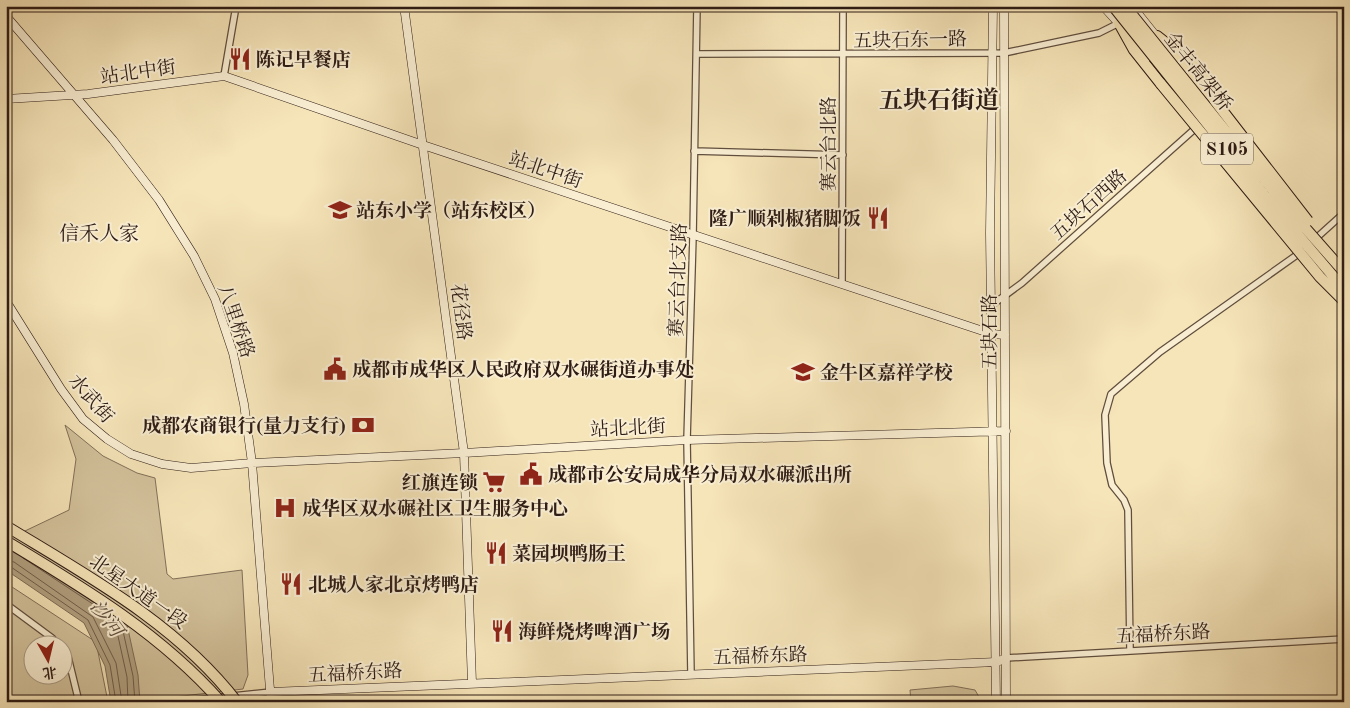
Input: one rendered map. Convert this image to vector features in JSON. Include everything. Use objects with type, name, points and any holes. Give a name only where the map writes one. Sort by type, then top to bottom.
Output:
[{"type":"highway","name":"金丰高架桥","points":[[1112,6],[1344,291]]},
{"type":"highway","name":"金丰高架桥","points":[[1133,7],[1285,205],[1344,272]]},
{"type":"highway","points":[[1119,23],[1134,50],[1320,278],[1344,301]]},
{"type":"highway","points":[[1157,36],[1171,48],[1215,101],[1290,200],[1344,266]]},
{"type":"highway","name":"北星大道一段","points":[[6,526],[84,573],[169,632],[224,684],[237,702]]},
{"type":"highway","name":"北星大道一段","points":[[6,540],[131,620],[176,655],[206,684],[221,702]]},
{"type":"street","points":[[224,76],[234,6]]},
{"type":"street","name":"花径路","points":[[404,6],[464,453],[472,683]]},
{"type":"street","name":"赛云台北支路","points":[[691,674],[687,440],[697,6]]},
{"type":"street","name":"赛云台北路","points":[[842,283],[843,6]]},
{"type":"street","name":"五块石路","points":[[993,6],[990,233],[997,658],[996,702]]},
{"type":"street","name":"五块石路","points":[[1004,6],[1006,702]]},
{"type":"street","points":[[1103,6],[1202,123],[1304,249],[1344,291]]},
{"type":"street","points":[[1133,7],[1316,239],[1344,266]]},
{"type":"street","name":"五块石东一路","points":[[697,54],[1004,52],[1099,33],[1119,23],[1133,7]]},
{"type":"street","name":"八里桥路","points":[[6,16],[73,96],[113,140],[159,200],[194,256],[215,300],[233,353],[244,404],[252,463],[271,702]]},
{"type":"street","name":"站北中街","points":[[6,99],[73,96],[224,76],[693,236],[842,283],[992,334],[1005,335]]},
{"type":"street","name":"五块石西路","points":[[992,305],[1022,283],[1202,123]]},
{"type":"street","points":[[694,151],[843,154]]},
{"type":"street","points":[[1130,651],[1128,510],[1124,500],[1112,485],[1107,455],[1105,415],[1111,394],[1160,352],[1297,256],[1344,213]]},
{"type":"street","name":"水武街","points":[[6,300],[61,389],[84,419],[107,439],[131,454],[162,464],[191,468],[252,463]]},
{"type":"street","name":"站北北街","points":[[252,463],[687,440],[1006,431]]},
{"type":"street","points":[[6,604],[49,636]]},
{"type":"street","name":"五福桥东路","points":[[176,702],[270,692],[691,674],[1344,638]]},
{"type":"street","points":[[72,673],[79,702]]},
{"type":"shaded area","points":[[65,425],[103,456],[137,473],[155,478],[167,574],[173,579],[242,570],[248,675],[243,689],[139,701],[132,673],[6,540],[69,510],[76,459]]},
{"type":"shaded area","points":[[6,583],[96,642],[108,702],[6,702]]},
{"type":"shaded area","points":[[953,686],[975,690],[982,702],[911,702],[910,690]]},
{"type":"water","name":"沙河","points":[[6,535],[124,611],[138,675],[140,702],[111,702],[105,666],[84,623],[6,570]]},
{"type":"place","name":"陈记早餐店","points":[[240,59]]},
{"type":"place","name":"站东小学（站东校区）","points":[[340,210]]},
{"type":"place","name":"隆广顺剁椒猪脚饭","points":[[878,218]]},
{"type":"place","name":"成都市成华区人民政府双水碾街道办事处","points":[[335,369]]},
{"type":"place","name":"金牛区嘉祥学校","points":[[803,372]]},
{"type":"place","name":"成都农商银行(量力支行)","points":[[363,425]]},
{"type":"place","name":"成都市公安局成华分局双水碾派出所","points":[[531,474]]},
{"type":"place","name":"红旗连锁","points":[[494,482]]},
{"type":"place","name":"成华区双水碾社区卫生服务中心","points":[[285,508]]},
{"type":"place","name":"菜园坝鸭肠王","points":[[496,553]]},
{"type":"place","name":"北城人家北京烤鸭店","points":[[291,584]]},
{"type":"place","name":"海鲜烧烤啤酒广场","points":[[502,631]]},
{"type":"district","name":"五块石街道","points":[[939,100]]},
{"type":"district","name":"信禾人家","points":[[99,233]]}]
